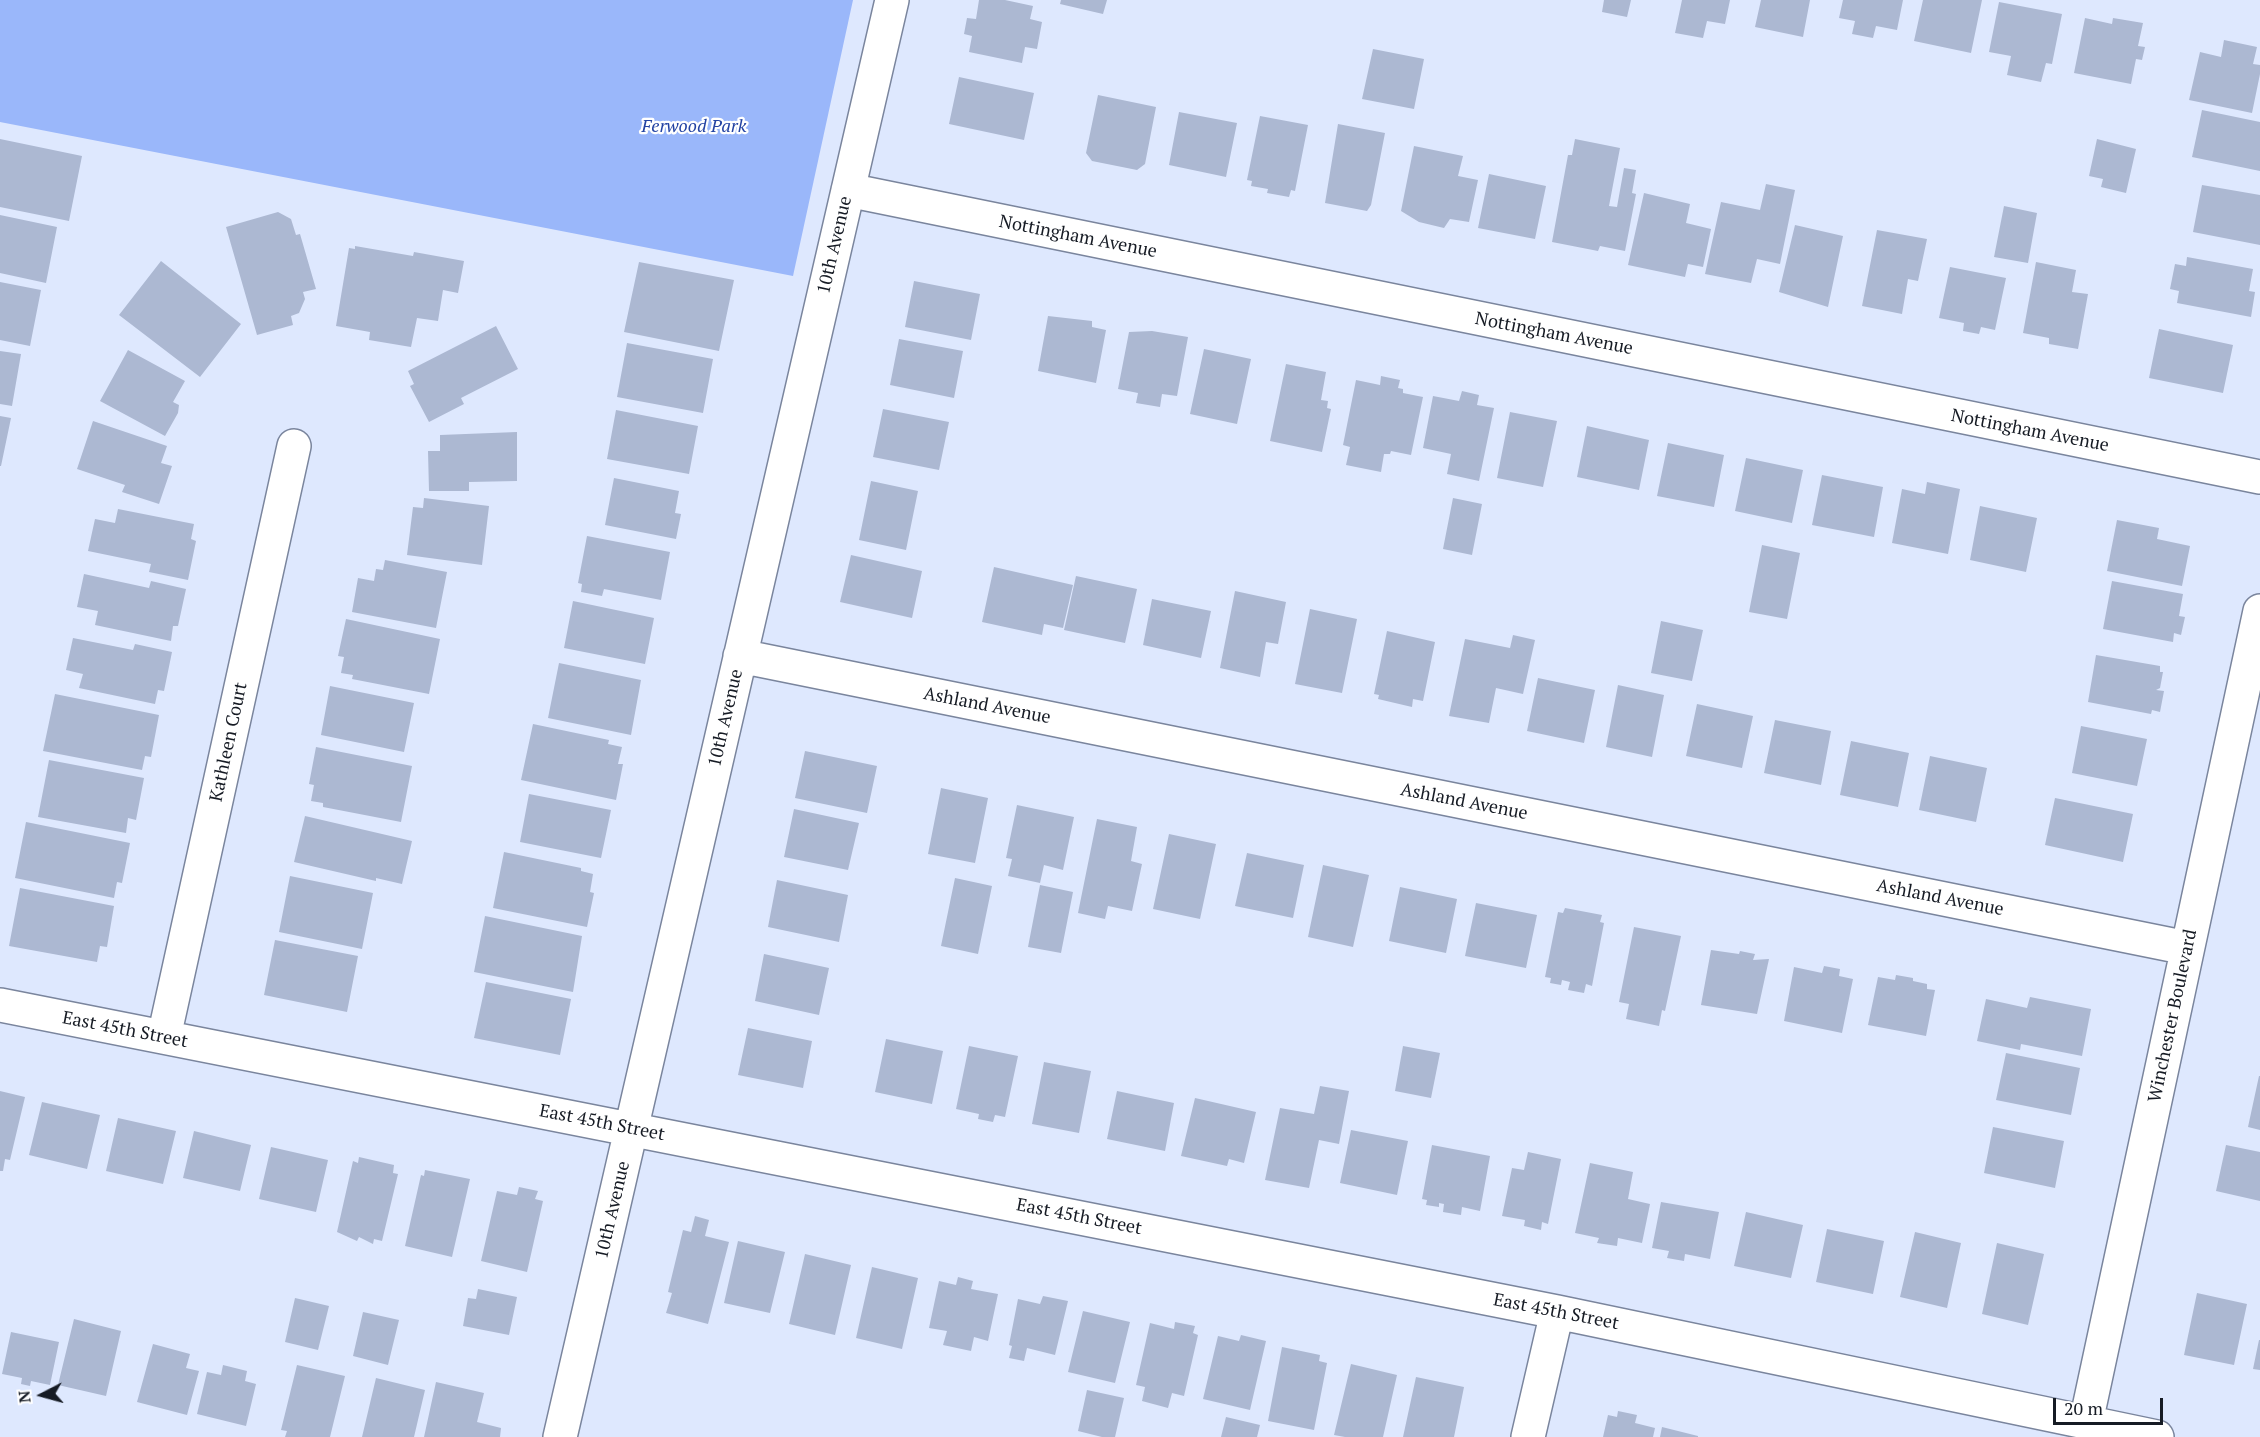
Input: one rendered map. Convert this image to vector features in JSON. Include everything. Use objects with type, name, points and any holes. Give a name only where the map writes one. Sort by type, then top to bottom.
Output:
[{"type":"street","name":"10th Avenue","points":[[560,1437],[892,0]]},
{"type":"street","name":"Nottingham Avenue","points":[[848,190],[2260,477]]},
{"type":"street","name":"Kathleen Court","points":[[164,1037],[294,446]]},
{"type":"street","name":"Winchester Boulevard","points":[[2086,1422],[2260,611]]},
{"type":"street","name":"Ashland Avenue","points":[[740,656],[2187,948]]},
{"type":"street","name":"East 45th Street","points":[[0,1005],[1557,1312],[2157,1437]]},
{"type":"street","points":[[1528,1437],[1557,1312]]},
{"type":"green space","name":"Ferwood Park","points":[[0,0],[853,0],[793,276],[0,122]]},
{"type":"building","points":[[979,0],[1005,0],[1033,6],[1030,19],[1042,22],[1037,49],[1025,47],[1022,63],[969,52],[972,36],[964,34],[967,18],[976,19]]},
{"type":"building","points":[[1061,0],[1107,0],[1103,14],[1060,4]]},
{"type":"building","points":[[1604,0],[1631,0],[1627,17],[1602,12]]},
{"type":"building","points":[[1682,0],[1730,0],[1725,24],[1707,21],[1703,38],[1675,33]]},
{"type":"building","points":[[1761,0],[1810,0],[1803,37],[1755,27]]},
{"type":"building","points":[[1843,0],[1903,0],[1897,30],[1876,26],[1873,38],[1852,34],[1855,21],[1839,18]]},
{"type":"building","points":[[1923,0],[1982,0],[1971,53],[1914,41]]},
{"type":"building","points":[[1999,2],[2062,14],[2052,64],[2046,63],[2041,82],[2007,75],[2011,56],[1989,52]]},
{"type":"building","points":[[2085,18],[2112,24],[2113,18],[2143,23],[2138,46],[2145,47],[2142,60],[2136,59],[2131,84],[2074,73]]},
{"type":"building","points":[[2224,40],[2257,47],[2253,64],[2260,65],[2260,74],[2252,113],[2189,100],[2200,52],[2221,57]]},
{"type":"building","points":[[1373,49],[1424,59],[1414,109],[1362,99]]},
{"type":"building","points":[[959,77],[1034,93],[1024,140],[949,124]]},
{"type":"building","points":[[1098,95],[1156,107],[1145,164],[1137,170],[1092,161],[1086,153]]},
{"type":"building","points":[[2202,110],[2260,122],[2260,171],[2192,157]]},
{"type":"building","points":[[1179,112],[1237,123],[1226,177],[1169,165]]},
{"type":"building","points":[[1260,116],[1308,125],[1295,191],[1291,190],[1289,197],[1267,193],[1268,189],[1251,186],[1252,181],[1247,180]]},
{"type":"building","points":[[1338,124],[1385,133],[1371,205],[1367,211],[1325,203]]},
{"type":"building","points":[[0,139],[82,156],[69,221],[0,207]]},
{"type":"building","points":[[1575,139],[1620,148],[1609,206],[1617,207],[1624,168],[1636,170],[1632,193],[1636,194],[1625,251],[1600,246],[1598,251],[1552,242],[1568,155],[1572,155]]},
{"type":"building","points":[[2097,139],[2136,149],[2126,193],[2101,187],[2103,179],[2089,176]]},
{"type":"building","points":[[1414,146],[1463,156],[1458,176],[1478,180],[1469,222],[1450,219],[1444,228],[1419,222],[1401,211]]},
{"type":"building","points":[[1489,174],[1546,186],[1535,239],[1478,228]]},
{"type":"building","points":[[1766,184],[1795,190],[1780,264],[1757,259],[1751,283],[1705,274],[1721,202],[1760,210]]},
{"type":"building","points":[[2202,185],[2260,195],[2260,245],[2193,232]]},
{"type":"building","points":[[1644,193],[1690,204],[1686,223],[1711,229],[1703,267],[1688,264],[1685,277],[1628,265]]},
{"type":"building","points":[[2004,206],[2037,213],[2028,263],[1994,257]]},
{"type":"building","points":[[278,212],[291,219],[296,235],[300,234],[316,289],[303,292],[305,299],[299,313],[291,316],[293,325],[257,335],[226,227]]},
{"type":"building","points":[[0,215],[57,227],[46,283],[0,273]]},
{"type":"building","points":[[1795,225],[1843,236],[1828,307],[1779,292]]},
{"type":"building","points":[[1877,230],[1927,239],[1918,281],[1908,279],[1902,314],[1862,306]]},
{"type":"building","points":[[355,246],[413,256],[414,252],[464,261],[458,293],[443,290],[438,321],[417,318],[411,347],[369,340],[370,332],[336,326],[349,248],[355,249]]},
{"type":"building","points":[[2187,257],[2253,269],[2249,291],[2255,292],[2251,317],[2177,303],[2179,291],[2170,289],[2175,264],[2186,266]]},
{"type":"building","points":[[161,261],[241,324],[200,377],[119,315]]},
{"type":"building","points":[[639,262],[734,280],[719,351],[624,332]]},
{"type":"building","points":[[2036,262],[2076,270],[2072,292],[2088,294],[2078,349],[2049,344],[2049,338],[2023,333]]},
{"type":"building","points":[[1950,267],[2006,278],[1995,330],[1981,327],[1979,334],[1963,331],[1964,323],[1939,318]]},
{"type":"building","points":[[914,281],[980,294],[971,340],[905,327]]},
{"type":"building","points":[[0,282],[41,290],[30,346],[0,340]]},
{"type":"building","points":[[1048,316],[1092,321],[1092,327],[1106,330],[1096,383],[1038,371]]},
{"type":"building","points":[[496,326],[518,369],[461,398],[464,404],[429,422],[410,386],[414,384],[408,371]]},
{"type":"building","points":[[2159,329],[2233,345],[2223,393],[2149,378]]},
{"type":"building","points":[[1152,331],[1188,337],[1177,396],[1162,394],[1160,407],[1136,403],[1138,393],[1118,389],[1129,332]]},
{"type":"building","points":[[899,339],[963,351],[954,398],[890,385]]},
{"type":"building","points":[[627,343],[713,359],[703,413],[617,397]]},
{"type":"building","points":[[1204,349],[1251,359],[1237,424],[1190,414]]},
{"type":"building","points":[[128,350],[185,381],[173,402],[179,405],[178,413],[165,436],[100,401]]},
{"type":"building","points":[[0,351],[21,354],[12,406],[0,404]]},
{"type":"building","points":[[1286,364],[1326,372],[1321,400],[1328,401],[1327,408],[1331,409],[1322,452],[1270,441]]},
{"type":"building","points":[[1381,376],[1400,380],[1398,388],[1403,389],[1403,393],[1423,397],[1411,455],[1391,451],[1390,454],[1384,454],[1381,472],[1346,465],[1350,447],[1343,445],[1356,380],[1380,385]]},
{"type":"building","points":[[1462,391],[1479,395],[1477,405],[1494,408],[1479,481],[1447,474],[1451,454],[1423,448],[1433,396],[1459,401]]},
{"type":"building","points":[[883,409],[949,422],[939,470],[873,457]]},
{"type":"building","points":[[616,410],[698,426],[689,474],[607,459]]},
{"type":"building","points":[[1510,412],[1557,421],[1543,487],[1497,478]]},
{"type":"building","points":[[0,416],[11,418],[1,466],[0,466]]},
{"type":"building","points":[[93,421],[167,446],[161,463],[172,466],[159,504],[122,492],[125,485],[77,469]]},
{"type":"building","points":[[1587,426],[1649,440],[1639,490],[1577,477]]},
{"type":"building","points":[[517,432],[517,481],[469,482],[469,491],[429,491],[428,451],[440,451],[440,435]]},
{"type":"building","points":[[1668,443],[1724,455],[1714,507],[1657,496]]},
{"type":"building","points":[[1746,458],[1803,470],[1792,523],[1735,511]]},
{"type":"building","points":[[1822,475],[1883,487],[1874,537],[1812,525]]},
{"type":"building","points":[[614,478],[679,491],[675,513],[681,514],[676,539],[605,525]]},
{"type":"building","points":[[871,481],[918,491],[906,550],[859,540]]},
{"type":"building","points":[[1927,482],[1960,489],[1948,554],[1892,543],[1902,489],[1925,494]]},
{"type":"building","points":[[424,498],[489,506],[482,565],[407,555],[413,507],[423,508]]},
{"type":"building","points":[[1453,498],[1482,504],[1472,555],[1443,549]]},
{"type":"building","points":[[1980,506],[2037,518],[2026,572],[1970,560]]},
{"type":"building","points":[[118,509],[194,524],[191,539],[196,541],[188,580],[149,572],[151,564],[88,551],[95,519],[115,523]]},
{"type":"building","points":[[2117,520],[2159,528],[2157,539],[2190,546],[2182,586],[2107,571]]},
{"type":"building","points":[[587,536],[670,552],[661,600],[604,589],[602,596],[581,592],[582,584],[578,583]]},
{"type":"building","points":[[1762,545],[1800,553],[1787,619],[1749,612]]},
{"type":"building","points":[[851,555],[922,571],[912,618],[840,602]]},
{"type":"building","points":[[385,560],[447,572],[436,628],[352,612],[358,578],[374,581],[376,569],[383,570]]},
{"type":"building","points":[[994,567],[1073,585],[1063,628],[1044,624],[1042,635],[982,622]]},
{"type":"building","points":[[84,574],[149,588],[151,581],[186,589],[178,626],[173,626],[171,641],[95,625],[98,611],[77,607]]},
{"type":"building","points":[[1076,576],[1137,589],[1125,643],[1064,630]]},
{"type":"building","points":[[2112,581],[2183,594],[2179,616],[2185,617],[2181,635],[2174,633],[2173,642],[2103,629]]},
{"type":"building","points":[[1235,591],[1286,602],[1278,644],[1266,642],[1260,677],[1220,668]]},
{"type":"building","points":[[1152,599],[1211,611],[1201,658],[1143,645]]},
{"type":"building","points":[[573,601],[654,618],[645,664],[564,648]]},
{"type":"building","points":[[1310,609],[1357,619],[1342,693],[1295,684]]},
{"type":"building","points":[[346,619],[440,639],[429,694],[352,679],[353,675],[341,673],[344,657],[338,656]]},
{"type":"building","points":[[1661,621],[1703,630],[1692,681],[1651,673]]},
{"type":"building","points":[[1387,631],[1435,642],[1423,701],[1413,699],[1412,707],[1378,699],[1379,695],[1374,694]]},
{"type":"building","points":[[1513,635],[1535,640],[1523,694],[1496,688],[1489,723],[1449,716],[1465,639],[1510,648]]},
{"type":"building","points":[[73,638],[133,650],[135,644],[172,652],[164,691],[158,690],[155,704],[79,688],[83,674],[66,670]]},
{"type":"building","points":[[2096,655],[2160,666],[2160,672],[2163,672],[2160,688],[2156,690],[2164,691],[2160,712],[2152,710],[2151,714],[2088,702]]},
{"type":"building","points":[[559,663],[641,680],[631,735],[548,718]]},
{"type":"building","points":[[1538,678],[1595,690],[1584,743],[1527,731]]},
{"type":"building","points":[[1618,685],[1664,695],[1652,757],[1606,747]]},
{"type":"building","points":[[330,686],[414,703],[404,752],[321,735]]},
{"type":"building","points":[[55,694],[159,715],[151,757],[145,756],[142,770],[43,751]]},
{"type":"building","points":[[1697,704],[1753,716],[1742,768],[1686,756]]},
{"type":"building","points":[[1775,720],[1831,731],[1821,785],[1764,773]]},
{"type":"building","points":[[533,724],[609,740],[608,744],[622,747],[618,764],[623,764],[616,800],[521,780]]},
{"type":"building","points":[[2081,726],[2147,739],[2137,786],[2072,773]]},
{"type":"building","points":[[1851,741],[1909,753],[1898,807],[1840,795]]},
{"type":"building","points":[[316,747],[412,766],[401,822],[323,807],[323,803],[311,801],[314,785],[309,784]]},
{"type":"building","points":[[805,751],[877,766],[867,813],[795,798]]},
{"type":"building","points":[[1930,756],[1987,768],[1976,822],[1919,810]]},
{"type":"building","points":[[49,760],[144,778],[136,820],[128,818],[126,833],[38,817]]},
{"type":"building","points":[[941,788],[988,798],[975,863],[928,854]]},
{"type":"building","points":[[529,794],[611,810],[601,858],[520,842]]},
{"type":"building","points":[[2055,798],[2133,814],[2123,862],[2045,845]]},
{"type":"building","points":[[1017,805],[1074,817],[1063,870],[1044,865],[1040,883],[1008,876],[1012,859],[1006,858]]},
{"type":"building","points":[[794,809],[859,823],[848,870],[784,857]]},
{"type":"building","points":[[305,816],[412,841],[402,884],[376,878],[376,881],[294,862]]},
{"type":"building","points":[[1097,819],[1137,827],[1131,861],[1142,864],[1132,911],[1108,906],[1105,919],[1078,913]]},
{"type":"building","points":[[26,822],[130,843],[122,883],[117,882],[114,898],[15,878]]},
{"type":"building","points":[[1169,834],[1216,844],[1200,919],[1153,909]]},
{"type":"building","points":[[504,852],[581,868],[581,871],[593,874],[590,892],[594,893],[587,927],[493,908]]},
{"type":"building","points":[[1247,853],[1304,865],[1293,918],[1235,906]]},
{"type":"building","points":[[1323,865],[1369,875],[1353,947],[1308,937]]},
{"type":"building","points":[[290,876],[373,893],[362,949],[279,932]]},
{"type":"building","points":[[955,878],[992,886],[978,954],[941,946]]},
{"type":"building","points":[[777,880],[848,895],[839,942],[768,927]]},
{"type":"building","points":[[1040,885],[1073,892],[1061,953],[1028,947]]},
{"type":"building","points":[[1400,887],[1457,899],[1446,953],[1389,941]]},
{"type":"building","points":[[20,888],[114,906],[107,947],[100,946],[97,962],[9,946]]},
{"type":"building","points":[[1476,903],[1537,915],[1526,968],[1465,956]]},
{"type":"building","points":[[1565,908],[1602,915],[1600,922],[1604,923],[1592,986],[1586,984],[1584,993],[1568,990],[1570,982],[1562,980],[1561,985],[1550,983],[1551,978],[1545,977],[1558,912],[1563,913]]},
{"type":"building","points":[[485,916],[582,936],[573,992],[474,972]]},
{"type":"building","points":[[1634,927],[1681,936],[1665,1011],[1662,1010],[1659,1026],[1626,1019],[1629,1004],[1619,1002]]},
{"type":"building","points":[[275,940],[358,956],[347,1012],[264,995]]},
{"type":"building","points":[[1711,950],[1739,954],[1740,951],[1755,954],[1753,960],[1769,959],[1757,1014],[1701,1005]]},
{"type":"building","points":[[764,954],[829,968],[819,1015],[755,1001]]},
{"type":"building","points":[[1824,966],[1840,969],[1839,976],[1853,979],[1842,1033],[1784,1021],[1794,967],[1822,973]]},
{"type":"building","points":[[1896,975],[1913,978],[1913,981],[1927,984],[1927,989],[1935,990],[1926,1036],[1868,1025],[1878,977],[1895,980]]},
{"type":"building","points":[[486,982],[571,999],[560,1055],[474,1038]]},
{"type":"building","points":[[2030,997],[2091,1009],[2082,1056],[2021,1044],[2020,1050],[1977,1041],[1986,999],[2027,1008]]},
{"type":"building","points":[[748,1028],[812,1041],[803,1088],[738,1075]]},
{"type":"building","points":[[886,1039],[943,1051],[932,1104],[875,1092]]},
{"type":"building","points":[[969,1046],[1018,1056],[1005,1117],[995,1115],[993,1122],[978,1119],[979,1114],[956,1109]]},
{"type":"building","points":[[1403,1046],[1440,1053],[1431,1098],[1395,1091]]},
{"type":"building","points":[[2006,1053],[2080,1068],[2071,1115],[1996,1100]]},
{"type":"building","points":[[1044,1062],[1091,1071],[1079,1133],[1032,1124]]},
{"type":"building","points":[[2260,1076],[2260,1130],[2248,1127]]},
{"type":"building","points":[[1320,1086],[1349,1091],[1339,1144],[1319,1140],[1309,1188],[1265,1180],[1280,1108],[1314,1114]]},
{"type":"building","points":[[0,1091],[25,1097],[10,1160],[5,1159],[3,1171],[0,1171]]},
{"type":"building","points":[[1117,1091],[1174,1103],[1165,1151],[1107,1139]]},
{"type":"building","points":[[1195,1098],[1256,1112],[1244,1163],[1229,1159],[1227,1166],[1181,1156]]},
{"type":"building","points":[[42,1102],[100,1115],[87,1169],[29,1155]]},
{"type":"building","points":[[118,1118],[176,1131],[163,1184],[106,1171]]},
{"type":"building","points":[[1993,1127],[2064,1141],[2055,1188],[1984,1173]]},
{"type":"building","points":[[1351,1130],[1408,1141],[1397,1195],[1340,1183]]},
{"type":"building","points":[[194,1131],[251,1145],[240,1191],[183,1178]]},
{"type":"building","points":[[1432,1145],[1490,1156],[1480,1211],[1462,1207],[1461,1215],[1443,1212],[1444,1204],[1439,1203],[1439,1207],[1426,1205],[1427,1200],[1422,1199]]},
{"type":"building","points":[[2226,1145],[2260,1152],[2260,1201],[2216,1191]]},
{"type":"building","points":[[271,1147],[328,1160],[316,1212],[259,1199]]},
{"type":"building","points":[[1528,1152],[1561,1159],[1548,1224],[1542,1222],[1541,1230],[1524,1226],[1525,1220],[1502,1216],[1512,1168],[1524,1170]]},
{"type":"building","points":[[359,1157],[394,1165],[393,1173],[398,1174],[382,1241],[374,1239],[373,1244],[359,1237],[357,1241],[337,1232],[353,1161],[358,1163]]},
{"type":"building","points":[[1590,1163],[1633,1172],[1628,1199],[1650,1204],[1642,1243],[1618,1238],[1617,1246],[1597,1243],[1599,1238],[1575,1233]]},
{"type":"building","points":[[425,1170],[470,1179],[452,1257],[405,1246],[421,1175],[424,1176]]},
{"type":"building","points":[[519,1187],[538,1191],[535,1199],[543,1201],[527,1272],[481,1261],[497,1191],[517,1195]]},
{"type":"building","points":[[1661,1202],[1719,1212],[1710,1259],[1685,1254],[1684,1261],[1667,1258],[1669,1251],[1652,1248]]},
{"type":"building","points":[[1746,1212],[1803,1225],[1791,1278],[1734,1266]]},
{"type":"building","points":[[695,1216],[709,1220],[705,1236],[729,1242],[708,1324],[666,1313],[672,1293],[668,1292],[683,1230],[691,1232]]},
{"type":"building","points":[[1827,1229],[1884,1241],[1873,1294],[1816,1282]]},
{"type":"building","points":[[1915,1232],[1961,1243],[1947,1308],[1900,1297]]},
{"type":"building","points":[[738,1241],[785,1252],[770,1313],[724,1303]]},
{"type":"building","points":[[1997,1243],[2044,1254],[2028,1325],[1982,1314]]},
{"type":"building","points":[[805,1254],[851,1265],[835,1335],[789,1324]]},
{"type":"building","points":[[872,1267],[918,1278],[902,1349],[856,1338]]},
{"type":"building","points":[[958,1277],[973,1281],[971,1289],[998,1294],[988,1341],[974,1337],[971,1351],[943,1345],[947,1331],[929,1328],[939,1281],[956,1285]]},
{"type":"building","points":[[478,1289],[517,1297],[509,1335],[463,1326],[468,1298],[476,1299]]},
{"type":"building","points":[[2197,1293],[2247,1304],[2234,1365],[2184,1355]]},
{"type":"building","points":[[1043,1296],[1068,1301],[1055,1355],[1027,1348],[1024,1361],[1009,1358],[1012,1346],[1009,1345],[1018,1299],[1040,1304]]},
{"type":"building","points":[[295,1298],[329,1306],[318,1350],[285,1342]]},
{"type":"building","points":[[1083,1311],[1130,1322],[1115,1383],[1068,1372]]},
{"type":"building","points":[[363,1312],[399,1320],[388,1365],[353,1356]]},
{"type":"building","points":[[74,1319],[121,1331],[106,1396],[58,1385]]},
{"type":"building","points":[[1175,1322],[1195,1326],[1193,1333],[1198,1335],[1184,1396],[1172,1393],[1168,1408],[1142,1401],[1145,1387],[1136,1385],[1150,1323],[1174,1329]]},
{"type":"building","points":[[11,1332],[59,1342],[50,1385],[31,1381],[30,1386],[21,1384],[22,1378],[2,1374]]},
{"type":"building","points":[[1241,1335],[1266,1341],[1250,1410],[1203,1399],[1218,1336],[1239,1341]]},
{"type":"building","points":[[2260,1340],[2260,1370],[2253,1369]]},
{"type":"building","points":[[153,1344],[190,1354],[186,1368],[199,1371],[187,1415],[137,1402]]},
{"type":"building","points":[[1282,1347],[1320,1355],[1319,1361],[1327,1363],[1314,1430],[1268,1421]]},
{"type":"building","points":[[1351,1364],[1397,1375],[1383,1437],[1334,1435]]},
{"type":"building","points":[[223,1365],[247,1371],[245,1381],[256,1384],[246,1426],[197,1414],[207,1372],[221,1375]]},
{"type":"building","points":[[297,1365],[345,1376],[330,1437],[285,1437],[287,1431],[281,1430]]},
{"type":"building","points":[[1416,1377],[1464,1387],[1454,1437],[1403,1437]]},
{"type":"building","points":[[376,1378],[425,1390],[414,1437],[362,1437]]},
{"type":"building","points":[[436,1382],[484,1393],[477,1422],[501,1428],[500,1437],[424,1437]]},
{"type":"building","points":[[1087,1390],[1124,1398],[1115,1437],[1102,1437],[1078,1431]]},
{"type":"building","points":[[1618,1411],[1637,1415],[1635,1423],[1655,1428],[1653,1437],[1603,1437],[1608,1415],[1617,1417]]},
{"type":"building","points":[[1226,1417],[1260,1425],[1257,1437],[1221,1437]]},
{"type":"building","points":[[1662,1427],[1698,1436],[1698,1437],[1660,1437]]}]
